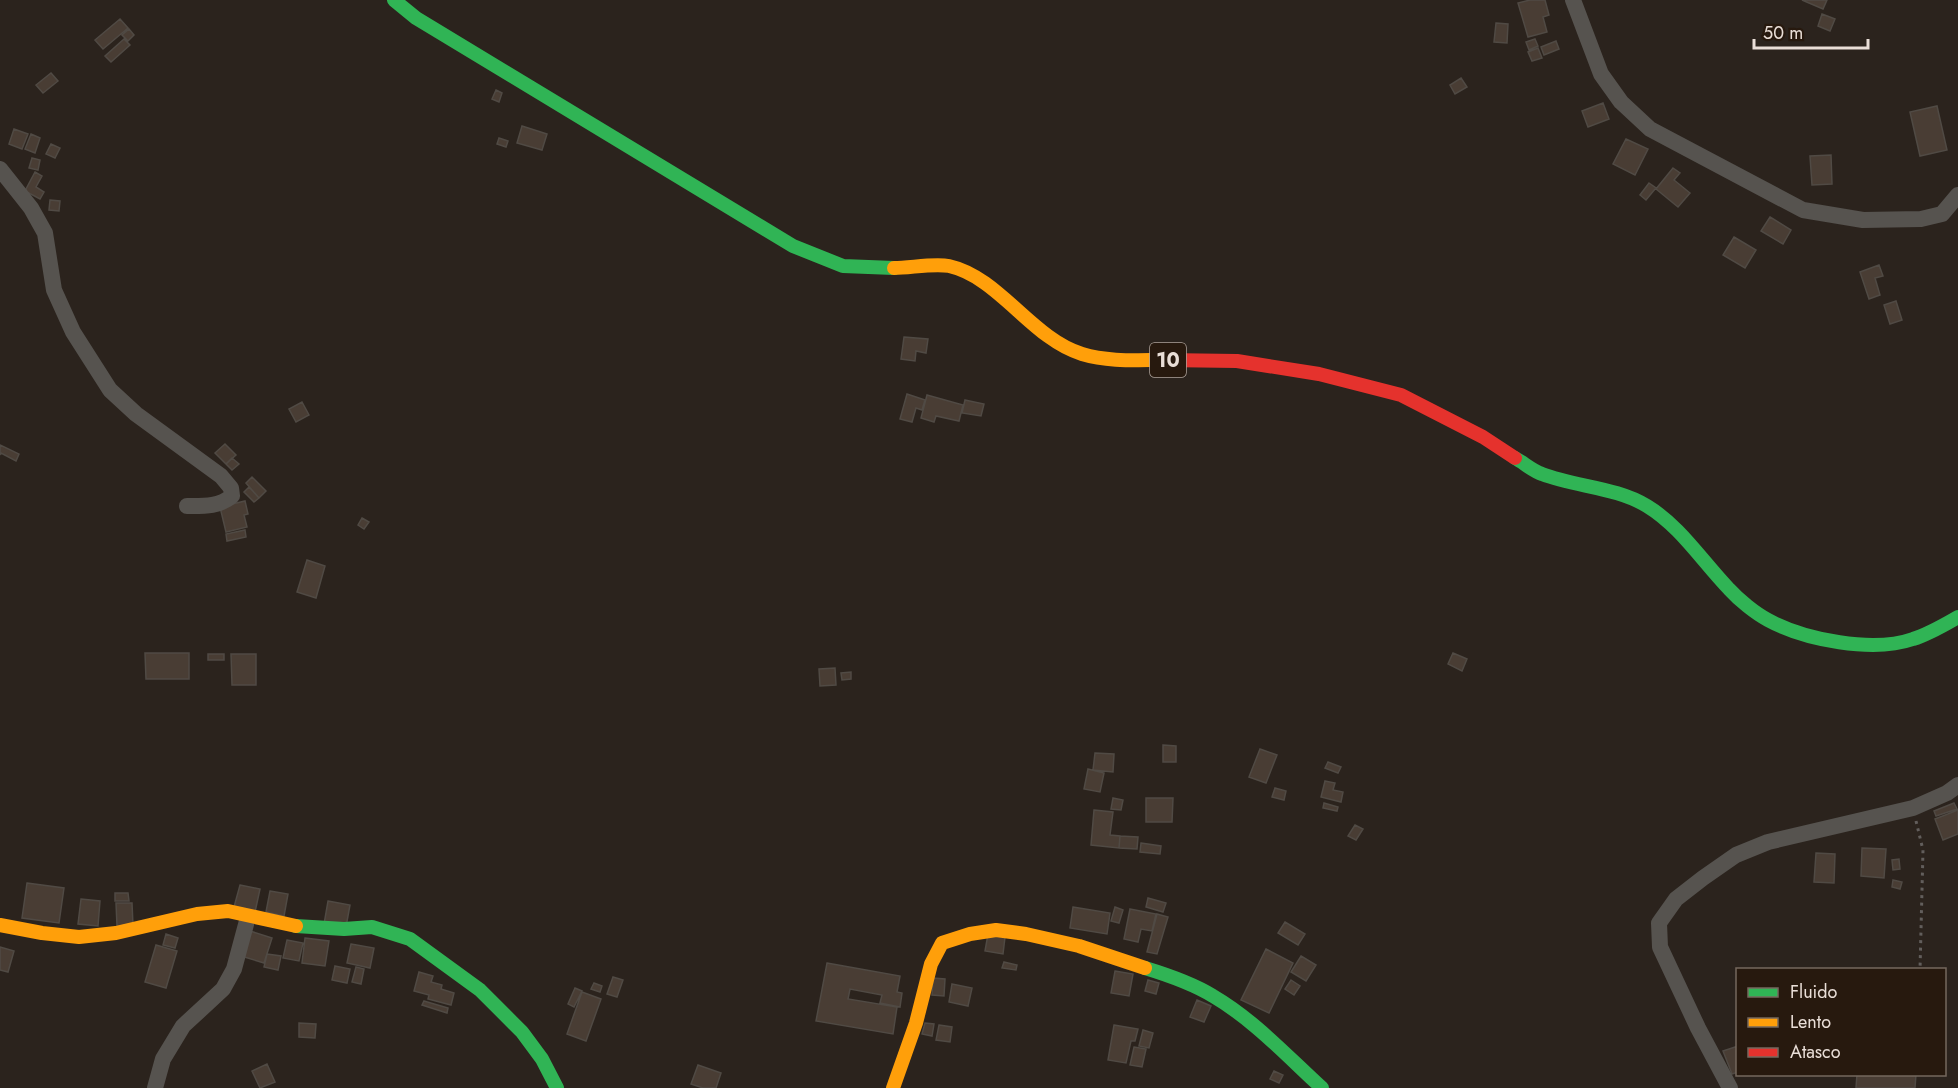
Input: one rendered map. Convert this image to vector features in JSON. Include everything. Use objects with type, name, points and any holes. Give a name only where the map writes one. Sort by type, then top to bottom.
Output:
[{"type":"main road","name":"10","points":[[394,0],[416,18],[793,246],[843,266],[879,269],[948,266],[971,275],[1050,338],[1081,354],[1119,360],[1237,361],[1320,374],[1401,395],[1483,437],[1540,474],[1618,494],[1644,504],[1668,520],[1731,591],[1767,620],[1797,633],[1829,642],[1886,645],[1912,640],[1958,617]]},
{"type":"main road","points":[[0,925],[79,937],[116,933],[197,914],[228,911],[299,927],[344,929],[372,927],[410,939],[480,990],[522,1032],[542,1059],[557,1088]]},
{"type":"main road","points":[[893,1088],[916,1023],[931,964],[942,943],[970,934],[996,930],[1026,933],[1079,946],[1168,975],[1212,995],[1244,1016],[1322,1088]]},
{"type":"street","points":[[1573,0],[1601,74],[1622,102],[1650,129],[1803,210],[1863,220],[1921,219],[1942,214],[1958,195]]},
{"type":"street","points":[[0,169],[31,208],[45,233],[54,290],[74,332],[110,390],[136,414],[221,476],[231,488],[232,496],[213,506],[187,506]]},
{"type":"street","points":[[1730,1088],[1698,1028],[1660,947],[1659,923],[1676,899],[1736,855],[1768,842],[1913,808],[1947,793],[1958,785]]},
{"type":"street","points":[[155,1088],[163,1059],[183,1026],[223,989],[234,969],[248,917]]},
{"type":"path","points":[[1913,808],[1923,850],[1920,968]]},
{"type":"building","points":[[1545,0],[1549,15],[1543,17],[1547,32],[1528,37],[1518,3]]},
{"type":"building","points":[[1802,0],[1827,0],[1823,9]]},
{"type":"building","points":[[1822,14],[1835,19],[1830,31],[1818,26]]},
{"type":"building","points":[[120,19],[128,28],[103,49],[95,40]]},
{"type":"building","points":[[1496,23],[1508,24],[1507,43],[1494,42]]},
{"type":"building","points":[[129,29],[134,35],[128,41],[122,35]]},
{"type":"building","points":[[124,39],[130,45],[111,62],[105,56]]},
{"type":"building","points":[[1535,39],[1538,46],[1529,50],[1526,42]]},
{"type":"building","points":[[1556,41],[1559,49],[1544,55],[1541,47]]},
{"type":"building","points":[[1538,48],[1542,58],[1532,61],[1528,52]]},
{"type":"building","points":[[51,73],[58,81],[43,93],[36,85]]},
{"type":"building","points":[[1461,78],[1467,87],[1455,94],[1450,85]]},
{"type":"building","points":[[496,90],[502,93],[499,102],[492,99]]},
{"type":"building","points":[[1603,103],[1609,119],[1588,127],[1582,111]]},
{"type":"building","points":[[1937,106],[1947,150],[1920,156],[1910,112]]},
{"type":"building","points":[[522,126],[547,134],[542,150],[517,143]]},
{"type":"building","points":[[14,129],[28,134],[22,149],[9,144]]},
{"type":"building","points":[[31,134],[40,138],[35,153],[25,149]]},
{"type":"building","points":[[499,138],[508,141],[506,147],[497,144]]},
{"type":"building","points":[[1626,139],[1648,149],[1635,175],[1613,164]]},
{"type":"building","points":[[51,144],[60,148],[55,158],[46,154]]},
{"type":"building","points":[[1831,155],[1832,184],[1812,185],[1810,156]]},
{"type":"building","points":[[32,158],[40,160],[38,170],[29,168]]},
{"type":"building","points":[[1673,168],[1680,173],[1674,180],[1690,193],[1678,207],[1656,189]]},
{"type":"building","points":[[35,172],[42,176],[36,187],[44,192],[40,199],[25,191]]},
{"type":"building","points":[[1649,183],[1656,188],[1646,200],[1640,195]]},
{"type":"building","points":[[50,200],[60,201],[59,211],[49,210]]},
{"type":"building","points":[[1770,217],[1791,230],[1783,244],[1761,231]]},
{"type":"building","points":[[1734,237],[1756,250],[1745,268],[1723,255]]},
{"type":"building","points":[[1879,265],[1883,276],[1875,278],[1880,295],[1869,299],[1860,272]]},
{"type":"building","points":[[1896,301],[1902,320],[1890,324],[1884,305]]},
{"type":"building","points":[[904,337],[928,339],[926,353],[916,351],[915,361],[901,359]]},
{"type":"building","points":[[907,394],[925,400],[922,410],[916,408],[912,422],[900,419]]},
{"type":"building","points":[[927,395],[963,405],[959,421],[936,416],[934,422],[921,418]]},
{"type":"building","points":[[965,400],[984,404],[981,416],[962,413]]},
{"type":"building","points":[[302,402],[309,415],[296,422],[289,409]]},
{"type":"building","points":[[225,444],[236,455],[226,464],[215,453]]},
{"type":"building","points":[[0,445],[19,454],[16,461],[1,453],[0,455]]},
{"type":"building","points":[[232,458],[239,464],[232,470],[226,464]]},
{"type":"building","points":[[252,477],[266,491],[259,498],[246,483]]},
{"type":"building","points":[[249,487],[259,498],[254,502],[244,492]]},
{"type":"building","points":[[245,501],[248,514],[244,515],[247,527],[226,532],[220,507]]},
{"type":"building","points":[[362,518],[369,522],[364,529],[358,525]]},
{"type":"building","points":[[245,530],[246,537],[227,541],[226,534]]},
{"type":"building","points":[[307,560],[325,566],[316,598],[297,592]]},
{"type":"building","points":[[145,653],[189,653],[189,679],[146,679]]},
{"type":"building","points":[[1453,653],[1467,659],[1462,671],[1448,664]]},
{"type":"building","points":[[208,654],[224,654],[224,660],[208,660]]},
{"type":"building","points":[[231,654],[256,654],[256,685],[232,685]]},
{"type":"building","points":[[835,668],[836,685],[820,686],[819,669]]},
{"type":"building","points":[[851,672],[851,679],[842,680],[841,673]]},
{"type":"building","points":[[1163,745],[1176,746],[1176,762],[1163,762]]},
{"type":"building","points":[[1260,749],[1277,755],[1266,783],[1249,777]]},
{"type":"building","points":[[1095,753],[1114,754],[1113,772],[1093,770]]},
{"type":"building","points":[[1328,762],[1341,767],[1338,773],[1325,768]]},
{"type":"building","points":[[1088,769],[1104,773],[1100,792],[1084,789]]},
{"type":"building","points":[[1325,781],[1335,783],[1333,790],[1343,792],[1341,802],[1321,797]]},
{"type":"building","points":[[1275,788],[1286,791],[1284,800],[1272,797]]},
{"type":"building","points":[[1113,798],[1123,800],[1121,810],[1111,809]]},
{"type":"building","points":[[1146,798],[1173,798],[1172,822],[1146,822]]},
{"type":"building","points":[[1324,803],[1338,807],[1337,811],[1323,808]]},
{"type":"building","points":[[1954,803],[1957,809],[1936,816],[1934,811]]},
{"type":"building","points":[[1094,810],[1113,812],[1110,835],[1120,836],[1119,848],[1091,845]]},
{"type":"building","points":[[1958,810],[1958,834],[1943,840],[1935,819]]},
{"type":"building","points":[[1355,825],[1363,829],[1356,840],[1348,836]]},
{"type":"building","points":[[1120,836],[1138,837],[1137,849],[1119,848]]},
{"type":"building","points":[[1141,843],[1161,846],[1160,854],[1140,852]]},
{"type":"building","points":[[1862,848],[1886,849],[1884,878],[1861,876]]},
{"type":"building","points":[[1816,853],[1835,854],[1834,883],[1814,882]]},
{"type":"building","points":[[1899,859],[1900,869],[1893,870],[1892,860]]},
{"type":"building","points":[[1893,880],[1902,882],[1900,889],[1892,887]]},
{"type":"building","points":[[27,883],[64,888],[59,923],[22,918]]},
{"type":"building","points":[[240,885],[260,889],[255,912],[234,907]]},
{"type":"building","points":[[270,891],[288,894],[284,916],[266,912]]},
{"type":"building","points":[[115,893],[128,893],[129,901],[115,901]]},
{"type":"building","points":[[1148,898],[1166,903],[1163,912],[1146,907]]},
{"type":"building","points":[[81,899],[100,901],[98,926],[78,924]]},
{"type":"building","points":[[328,901],[350,905],[346,927],[324,924]]},
{"type":"building","points":[[116,903],[132,903],[133,925],[117,926]]},
{"type":"building","points":[[1073,907],[1110,913],[1107,934],[1070,928]]},
{"type":"building","points":[[1115,907],[1123,910],[1119,923],[1111,921]]},
{"type":"building","points":[[1130,909],[1156,914],[1152,931],[1141,929],[1138,942],[1124,939]]},
{"type":"building","points":[[1157,914],[1168,917],[1157,954],[1147,952]]},
{"type":"building","points":[[1285,922],[1305,934],[1298,945],[1278,933]]},
{"type":"building","points":[[250,931],[272,938],[264,963],[241,956]]},
{"type":"building","points":[[166,934],[178,938],[175,948],[163,945]]},
{"type":"building","points":[[988,934],[1005,937],[1003,954],[985,951]]},
{"type":"building","points":[[305,938],[329,941],[325,966],[302,963]]},
{"type":"building","points":[[287,940],[303,943],[299,961],[283,958]]},
{"type":"building","points":[[351,944],[374,948],[370,968],[347,963]]},
{"type":"building","points":[[156,945],[177,951],[166,988],[145,982]]},
{"type":"building","points":[[0,947],[14,951],[8,972],[0,970]]},
{"type":"building","points":[[1266,949],[1293,963],[1269,1013],[1241,1000]]},
{"type":"building","points":[[267,954],[281,956],[278,970],[264,967]]},
{"type":"building","points":[[1301,956],[1316,965],[1306,981],[1291,972]]},
{"type":"building","points":[[1004,962],[1017,965],[1016,970],[1002,968]]},
{"type":"building","points":[[827,963],[900,976],[897,992],[902,993],[900,1007],[880,1003],[882,995],[850,989],[848,999],[897,1007],[893,1034],[816,1021]]},
{"type":"building","points":[[335,966],[350,969],[347,983],[332,980]]},
{"type":"building","points":[[356,967],[364,969],[361,984],[352,982]]},
{"type":"building","points":[[1115,971],[1133,974],[1129,996],[1111,993]]},
{"type":"building","points":[[419,972],[433,976],[431,982],[442,985],[441,989],[454,993],[451,1005],[428,999],[429,995],[414,991]]},
{"type":"building","points":[[613,977],[623,980],[617,997],[607,994]]},
{"type":"building","points":[[933,978],[945,979],[944,996],[932,995]]},
{"type":"building","points":[[1148,980],[1159,983],[1156,994],[1145,991]]},
{"type":"building","points":[[1291,980],[1300,986],[1294,995],[1285,989]]},
{"type":"building","points":[[594,983],[602,986],[600,992],[591,989]]},
{"type":"building","points":[[952,984],[972,988],[968,1006],[949,1002]]},
{"type":"building","points":[[575,988],[582,991],[574,1007],[568,1004]]},
{"type":"building","points":[[582,992],[601,999],[586,1041],[567,1034]]},
{"type":"building","points":[[1197,1000],[1211,1006],[1204,1022],[1190,1017]]},
{"type":"building","points":[[424,1001],[448,1008],[447,1013],[422,1005]]},
{"type":"building","points":[[299,1023],[316,1024],[315,1038],[299,1037]]},
{"type":"building","points":[[925,1023],[934,1024],[932,1036],[922,1034]]},
{"type":"building","points":[[939,1025],[952,1027],[950,1042],[936,1040]]},
{"type":"building","points":[[1114,1025],[1138,1029],[1135,1041],[1131,1041],[1126,1063],[1108,1060]]},
{"type":"building","points":[[1143,1030],[1153,1033],[1149,1048],[1139,1046]]},
{"type":"building","points":[[1134,1047],[1146,1049],[1142,1067],[1130,1065]]},
{"type":"building","points":[[1736,1047],[1736,1073],[1732,1074],[1723,1051]]},
{"type":"building","points":[[267,1064],[275,1082],[260,1088],[252,1071]]},
{"type":"building","points":[[698,1065],[721,1073],[716,1088],[703,1088],[691,1084]]},
{"type":"building","points":[[1274,1071],[1283,1075],[1279,1083],[1270,1079]]},
{"type":"building","points":[[1857,1076],[1916,1076],[1915,1088],[1856,1088]]},
{"type":"traffic: fast","points":[[394,0],[416,18],[793,246],[843,266],[894,268]]},
{"type":"traffic: fast","points":[[1515,458],[1542,474],[1609,491],[1647,506],[1670,523],[1742,602],[1763,617],[1783,627],[1839,642],[1879,645],[1919,637],[1958,617]]},
{"type":"traffic: fast","points":[[296,926],[344,929],[372,927],[410,939],[480,990],[522,1032],[542,1059],[557,1088]]},
{"type":"traffic: fast","points":[[1145,968],[1188,983],[1228,1006],[1270,1039],[1322,1088]]},
{"type":"traffic: slow","points":[[894,268],[943,265],[967,272],[984,282],[1047,335],[1082,354],[1112,359],[1164,360]]},
{"type":"traffic: slow","points":[[0,925],[79,937],[116,933],[197,914],[228,911],[296,926]]},
{"type":"traffic: slow","points":[[893,1088],[916,1023],[931,964],[942,943],[970,934],[996,930],[1079,946],[1145,968]]},
{"type":"traffic: jam","points":[[1164,360],[1237,361],[1319,374],[1401,395],[1483,437],[1515,458]]}]
